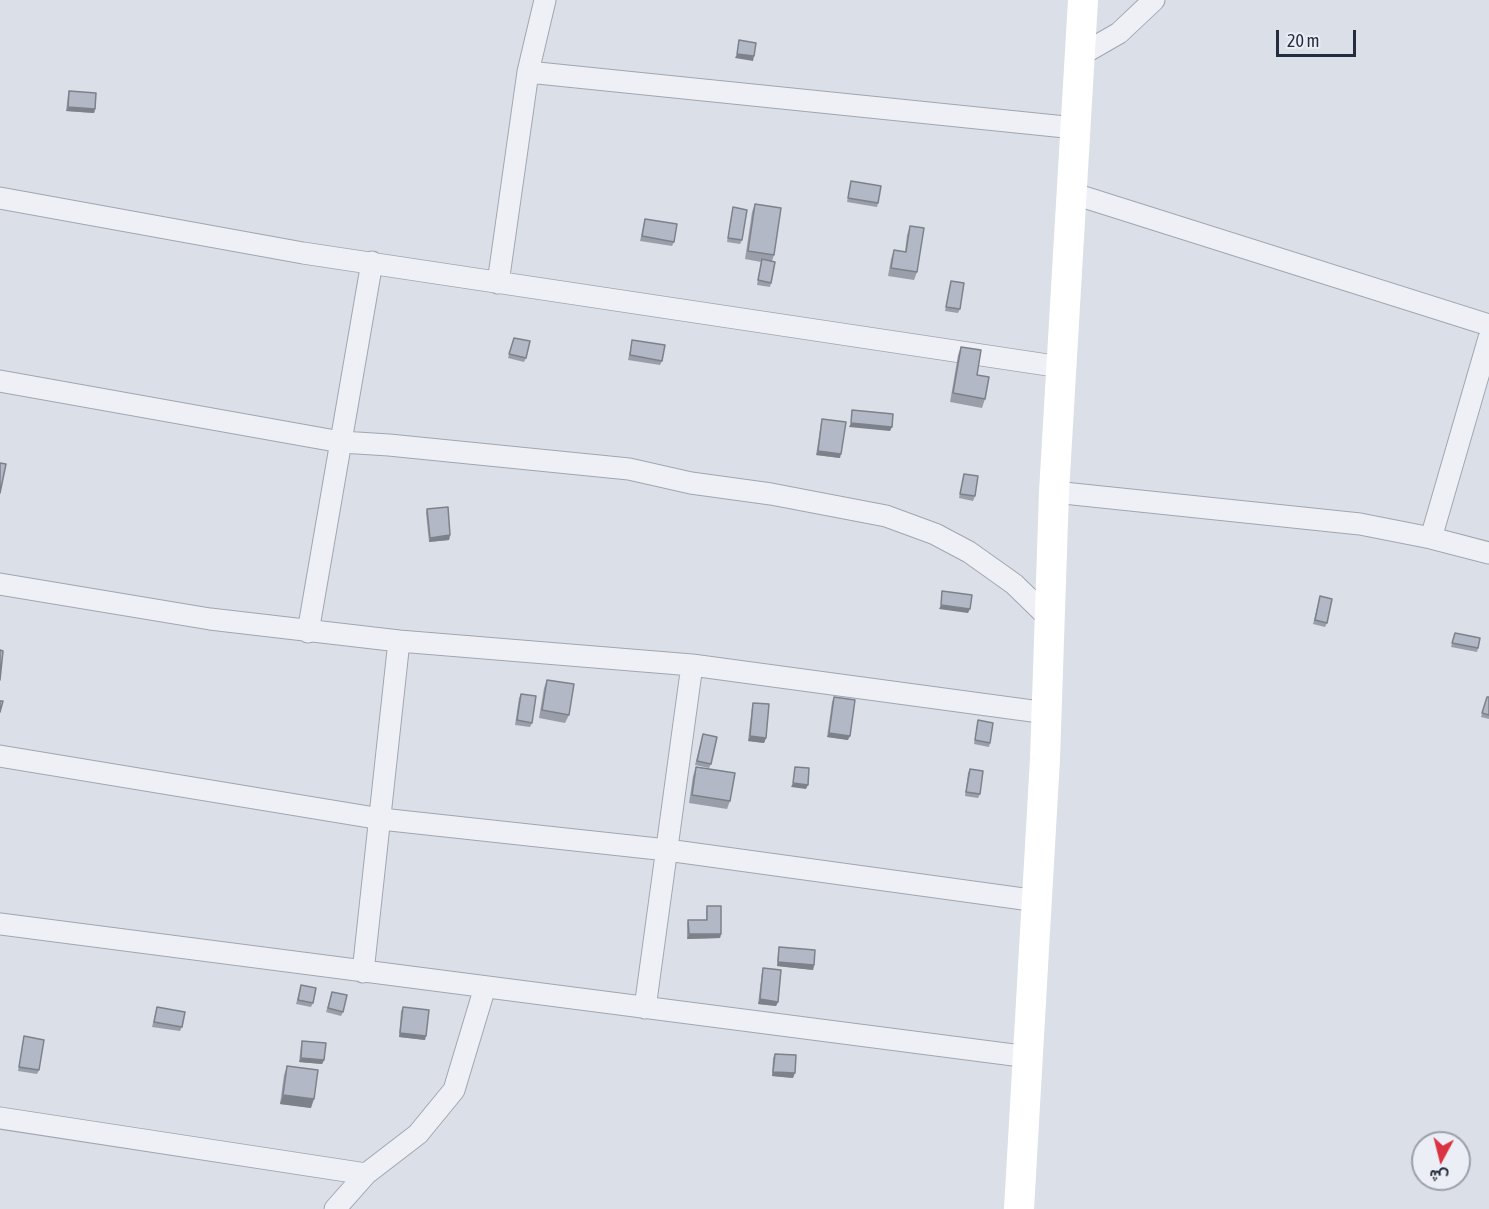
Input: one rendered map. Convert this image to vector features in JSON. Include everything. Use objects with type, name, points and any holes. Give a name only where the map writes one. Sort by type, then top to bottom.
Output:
[{"type":"main road","points":[[1020,1209],[1047,713],[1054,492],[1083,0]]},
{"type":"street","points":[[498,283],[528,72],[545,0]]},
{"type":"street","points":[[1079,56],[1119,33],[1154,0]]},
{"type":"street","points":[[528,72],[1075,128]]},
{"type":"street","points":[[1071,194],[1489,325]]},
{"type":"street","points":[[0,198],[303,253],[1061,367]]},
{"type":"street","points":[[308,632],[372,262]]},
{"type":"street","points":[[1431,538],[1489,338]]},
{"type":"street","points":[[0,381],[342,442],[629,469],[691,483],[771,494],[886,516],[935,534],[969,552],[1014,584],[1050,619]]},
{"type":"street","points":[[1054,492],[1360,524],[1431,538],[1489,553]]},
{"type":"street","points":[[0,584],[210,620],[399,641],[692,665],[1047,713]]},
{"type":"street","points":[[363,972],[399,641]]},
{"type":"street","points":[[645,1008],[692,665]]},
{"type":"street","points":[[0,756],[381,819],[667,850],[1038,901]]},
{"type":"street","points":[[0,924],[1029,1057]]},
{"type":"street","points":[[335,1209],[366,1174],[418,1134],[454,1090],[485,987]]},
{"type":"street","points":[[0,1118],[366,1174]]},
{"type":"building","points":[[739,40],[756,43],[754,56],[737,54]]},
{"type":"building","points":[[69,91],[96,93],[95,109],[68,107]]},
{"type":"building","points":[[851,181],[881,186],[878,203],[848,198]]},
{"type":"building","points":[[755,204],[781,208],[774,255],[748,251]]},
{"type":"building","points":[[733,207],[747,210],[742,240],[728,238]]},
{"type":"building","points":[[645,219],[677,224],[674,242],[642,236]]},
{"type":"building","points":[[910,226],[924,228],[917,272],[891,268],[894,250],[906,252]]},
{"type":"building","points":[[762,259],[775,262],[771,283],[758,280]]},
{"type":"building","points":[[951,281],[964,283],[960,309],[946,307]]},
{"type":"building","points":[[514,338],[530,341],[526,358],[509,354]]},
{"type":"building","points":[[632,340],[665,345],[662,361],[630,355]]},
{"type":"building","points":[[961,347],[981,350],[977,375],[989,377],[985,399],[953,393]]},
{"type":"building","points":[[852,410],[893,414],[892,427],[851,423]]},
{"type":"building","points":[[822,419],[846,422],[841,454],[818,451]]},
{"type":"building","points":[[0,463],[6,464],[0,493]]},
{"type":"building","points":[[964,474],[978,476],[975,496],[960,494]]},
{"type":"building","points":[[448,507],[450,535],[430,538],[427,509]]},
{"type":"building","points":[[942,591],[972,595],[970,609],[941,605]]},
{"type":"building","points":[[1320,596],[1332,599],[1327,623],[1315,620]]},
{"type":"building","points":[[1455,633],[1480,638],[1478,648],[1452,643]]},
{"type":"building","points":[[0,650],[3,651],[0,680]]},
{"type":"building","points":[[547,680],[574,684],[569,715],[542,710]]},
{"type":"building","points":[[521,694],[536,696],[532,723],[517,720]]},
{"type":"building","points":[[834,697],[855,700],[850,736],[829,733]]},
{"type":"building","points":[[1487,697],[1489,697],[1489,715],[1482,713]]},
{"type":"building","points":[[753,703],[769,704],[766,738],[750,736]]},
{"type":"building","points":[[978,720],[993,723],[990,743],[975,740]]},
{"type":"building","points":[[703,734],[717,737],[711,764],[697,761]]},
{"type":"building","points":[[696,767],[735,773],[730,801],[692,795]]},
{"type":"building","points":[[795,767],[809,768],[808,785],[793,783]]},
{"type":"building","points":[[970,769],[983,771],[980,794],[966,792]]},
{"type":"building","points":[[707,906],[721,906],[721,934],[689,934],[688,920],[707,920]]},
{"type":"building","points":[[779,947],[815,950],[814,965],[778,962]]},
{"type":"building","points":[[763,968],[781,970],[778,1002],[760,999]]},
{"type":"building","points":[[301,985],[316,988],[313,1003],[298,1000]]},
{"type":"building","points":[[332,992],[347,995],[343,1012],[328,1008]]},
{"type":"building","points":[[157,1007],[185,1012],[182,1027],[154,1022]]},
{"type":"building","points":[[403,1007],[429,1010],[426,1036],[400,1033]]},
{"type":"building","points":[[24,1036],[44,1040],[39,1070],[19,1067]]},
{"type":"building","points":[[302,1041],[326,1043],[324,1060],[301,1058]]},
{"type":"building","points":[[775,1054],[796,1055],[795,1073],[773,1072]]},
{"type":"building","points":[[287,1066],[318,1070],[314,1099],[283,1095]]}]
